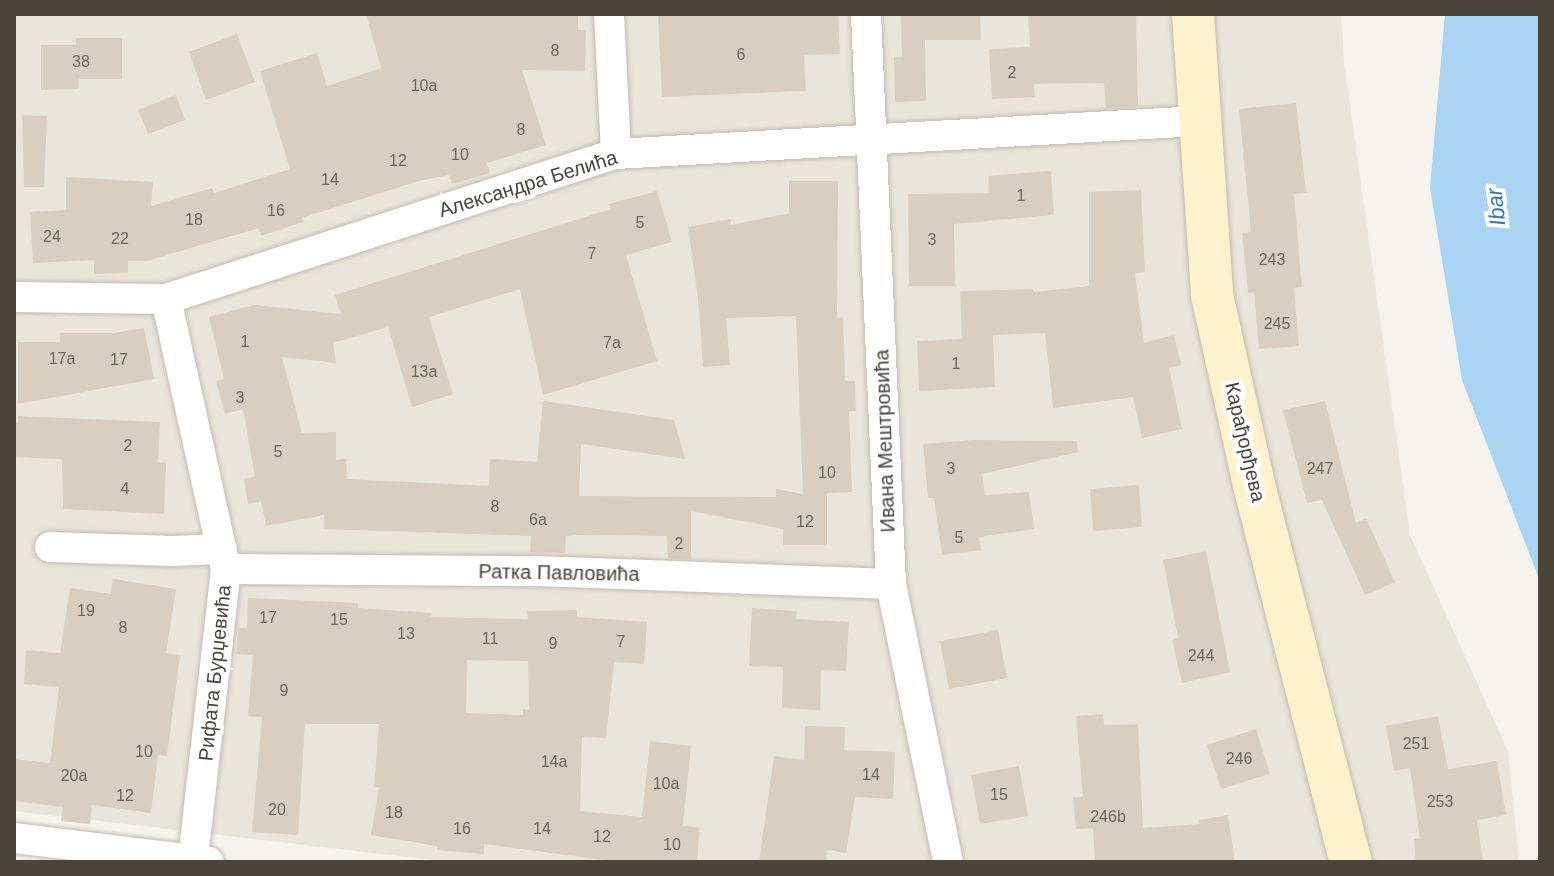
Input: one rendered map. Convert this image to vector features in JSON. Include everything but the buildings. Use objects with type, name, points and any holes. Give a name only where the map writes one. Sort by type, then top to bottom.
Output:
[{"type":"street","points":[[609,14],[616,154]]},
{"type":"street","name":"Ивана Мештровића","points":[[866,14],[891,584],[948,862]]},
{"type":"street","name":"Карађорђева","points":[[1193,14],[1212,295],[1254,485],[1351,862]]},
{"type":"street","name":"Александра Белића","points":[[14,297],[166,299],[616,154],[1199,121]]},
{"type":"street","name":"Рифата Бурџевића","points":[[166,299],[224,559],[201,861]]},
{"type":"street","name":"Ратка Павловића","points":[[50,547],[173,551],[224,559],[891,584]]},
{"type":"street","points":[[14,838],[201,861]]},
{"type":"shaded area","points":[[14,14],[1341,14],[1344,62],[1410,535],[1508,751],[1519,862],[451,862],[14,811]]},
{"type":"water","name":"Ibar","points":[[1445,14],[1540,14],[1540,581],[1462,380],[1430,188]]}]
